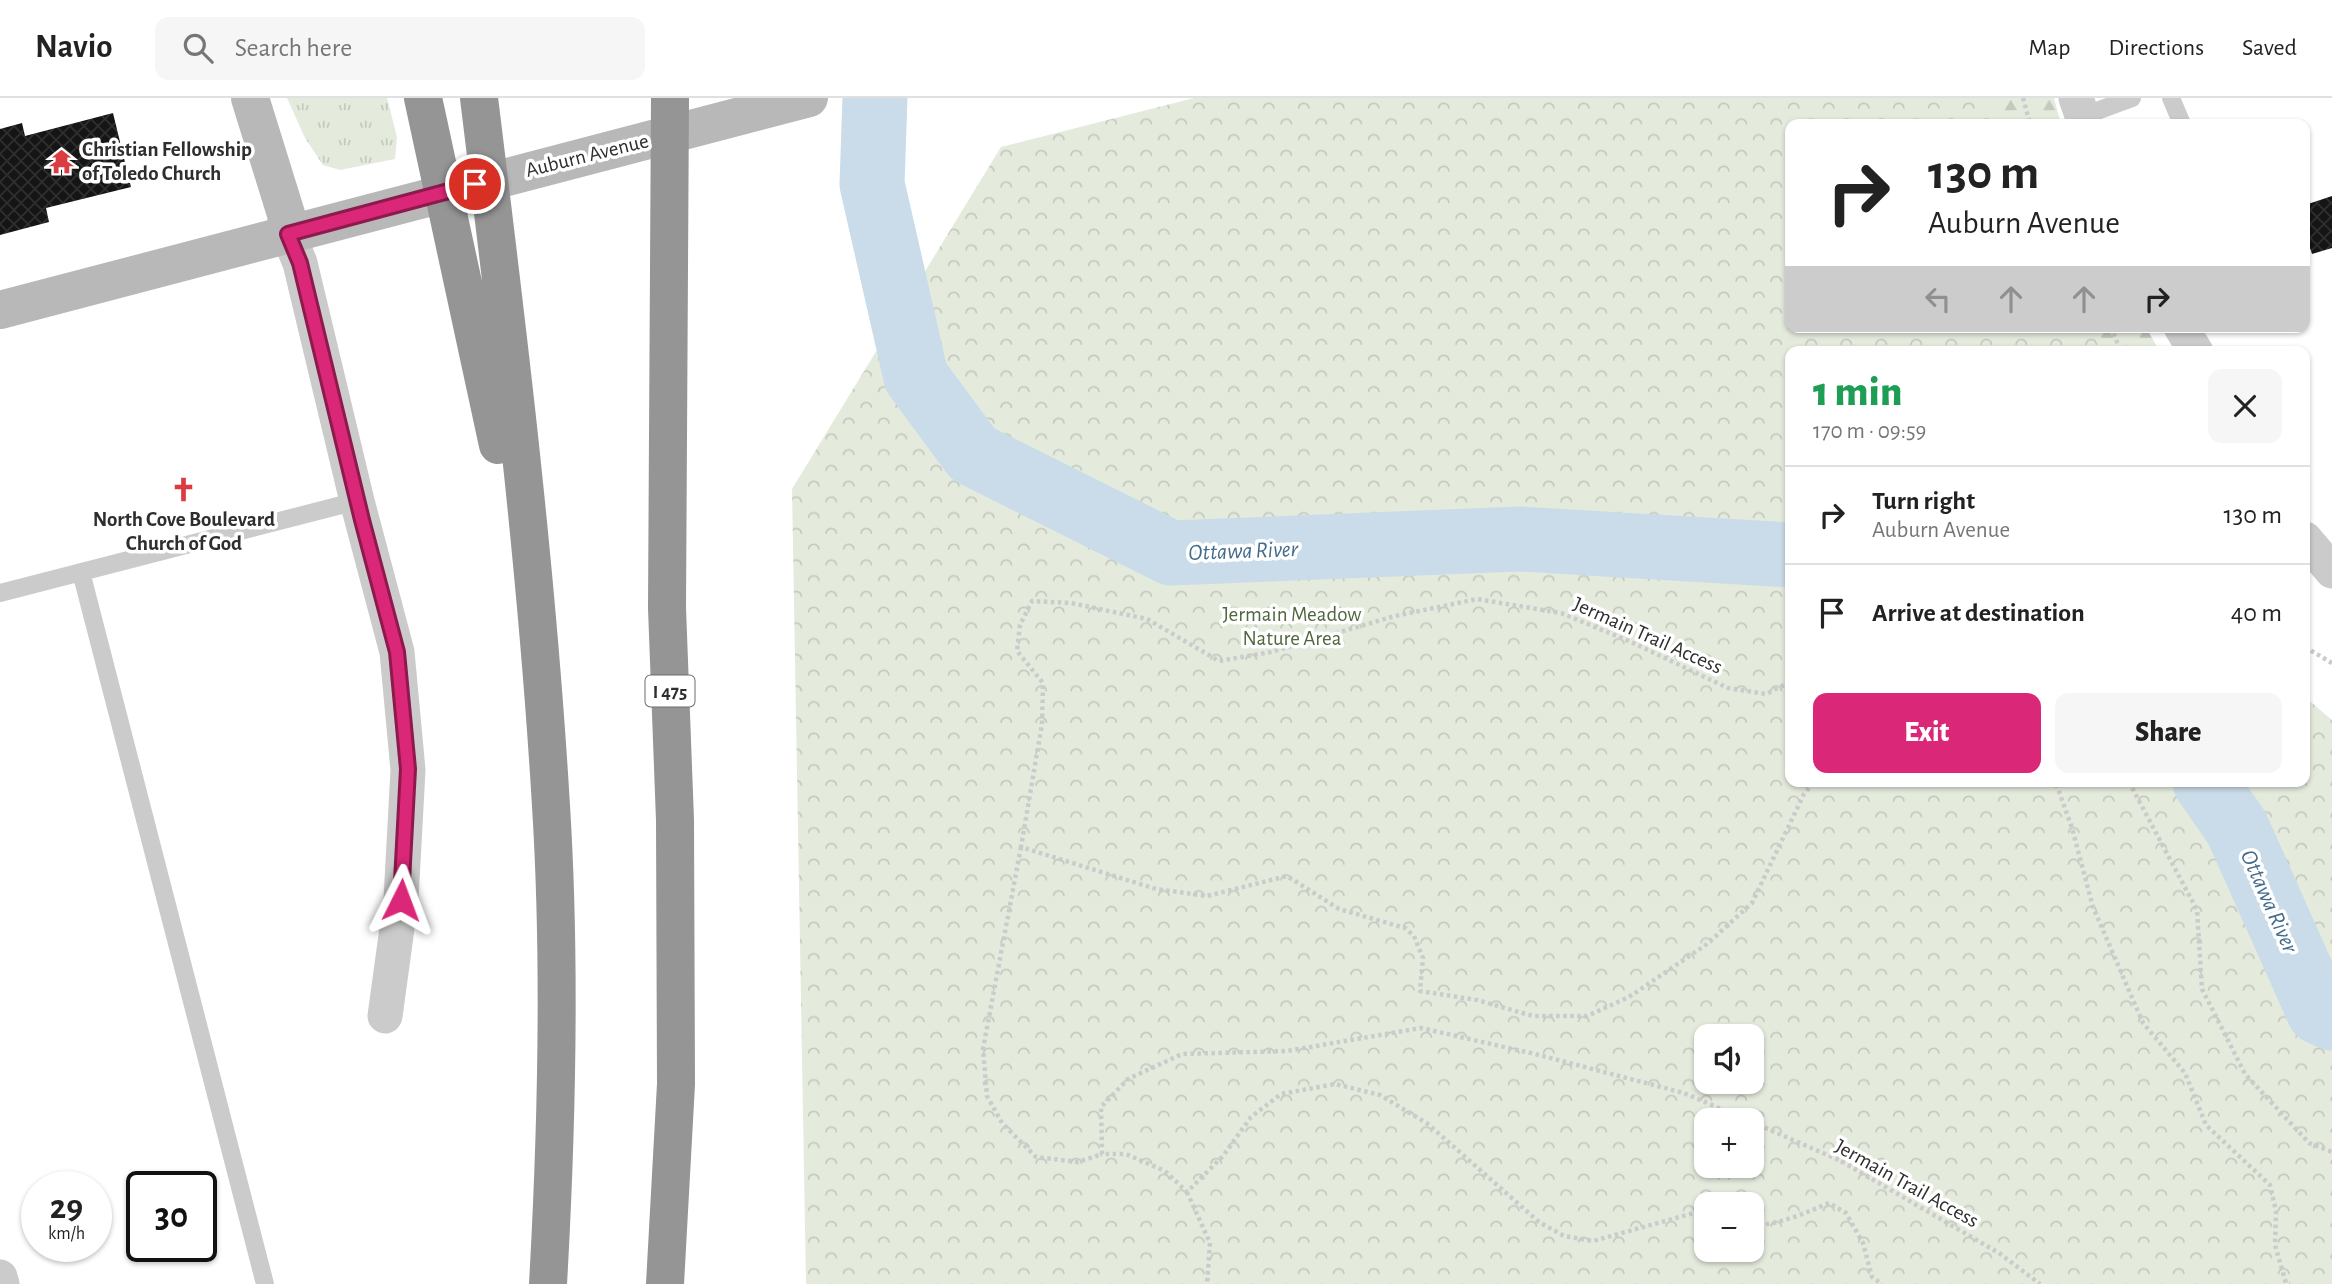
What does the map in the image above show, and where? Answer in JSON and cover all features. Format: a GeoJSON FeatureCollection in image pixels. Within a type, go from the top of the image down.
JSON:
{"type":"FeatureCollection","features":[{"type":"Feature","properties":{"kind":"highway"},"geometry":{"type":"LineString","coordinates":[[423,98],[538,635]]}},
{"type":"Feature","properties":{"kind":"highway"},"geometry":{"type":"LineString","coordinates":[[479,98],[510,356],[552,808],[556,945],[555,1157],[548,1284]]}},
{"type":"Feature","properties":{"kind":"highway","name":"I 475"},"geometry":{"type":"LineString","coordinates":[[665,1284],[676,1084],[675,820],[667,608],[670,98]]}},
{"type":"Feature","properties":{"kind":"street"},"geometry":{"type":"LineString","coordinates":[[250,98],[286,214],[288,234],[300,263],[357,501],[397,652],[408,769],[401,900],[385,1016]]}},
{"type":"Feature","properties":{"kind":"street","name":"Auburn Avenue"},"geometry":{"type":"LineString","coordinates":[[0,310],[808,98]]}},
{"type":"Feature","properties":{"kind":"street"},"geometry":{"type":"LineString","coordinates":[[2310,528],[2332,530]]}},
{"type":"Feature","properties":{"kind":"street"},"geometry":{"type":"LineString","coordinates":[[2310,545],[2332,571]]}},
{"type":"Feature","properties":{"kind":"street"},"geometry":{"type":"LineString","coordinates":[[0,1277],[2,1284]]}},
{"type":"Feature","properties":{"kind":"lane"},"geometry":{"type":"LineString","coordinates":[[2081,113],[2132,98]]}},
{"type":"Feature","properties":{"kind":"lane"},"geometry":{"type":"LineString","coordinates":[[2171,98],[2180,119]]}},
{"type":"Feature","properties":{"kind":"lane"},"geometry":{"type":"LineString","coordinates":[[0,593],[357,501]]}},
{"type":"Feature","properties":{"kind":"lane"},"geometry":{"type":"LineString","coordinates":[[81,572],[265,1284]]}},
{"type":"Feature","properties":{"kind":"path"},"geometry":{"type":"LineString","coordinates":[[2023,98],[2029,119]]}},
{"type":"Feature","properties":{"kind":"path","name":"Jermain Trail Access"},"geometry":{"type":"LineString","coordinates":[[1021,847],[1042,724],[1043,683],[1017,651],[1020,625],[1032,601],[1071,603],[1147,620],[1219,661],[1271,652],[1395,616],[1477,599],[1561,613],[1629,641],[1728,688],[1766,694],[1785,684]]}},
{"type":"Feature","properties":{"kind":"path"},"geometry":{"type":"LineString","coordinates":[[2310,650],[2332,663]]}},
{"type":"Feature","properties":{"kind":"path"},"geometry":{"type":"LineString","coordinates":[[1207,1284],[1210,1243],[1187,1192],[1165,1171],[1126,1153],[1102,1154],[1078,1162],[1036,1157],[1002,1123],[987,1096],[983,1049],[1021,847],[1156,889],[1207,896],[1287,876],[1339,909],[1405,928],[1414,936],[1423,958],[1420,991],[1477,1000],[1533,1016],[1587,1016],[1629,997],[1696,951],[1752,903],[1810,787]]}},
{"type":"Feature","properties":{"kind":"path"},"geometry":{"type":"LineString","coordinates":[[2057,787],[2072,828],[2093,907],[2143,1023],[2185,1073],[2206,1125],[2270,1185],[2277,1212],[2275,1245],[2286,1283],[2290,1284]]}},
{"type":"Feature","properties":{"kind":"path"},"geometry":{"type":"LineString","coordinates":[[2132,787],[2197,911],[2202,989],[2245,1074],[2309,1143],[2332,1153]]}},
{"type":"Feature","properties":{"kind":"path"},"geometry":{"type":"LineString","coordinates":[[1102,1154],[1101,1107],[1128,1079],[1182,1054],[1287,1051],[1421,1028],[1535,1054],[1684,1093],[1719,1108]]}},
{"type":"Feature","properties":{"kind":"path"},"geometry":{"type":"LineString","coordinates":[[1187,1192],[1223,1156],[1251,1117],[1281,1094],[1335,1084],[1380,1095],[1428,1124],[1539,1222],[1564,1236],[1593,1241],[1694,1213]]}},
{"type":"Feature","properties":{"kind":"path","name":"Jermain Trail Access"},"geometry":{"type":"LineString","coordinates":[[1764,1127],[1841,1161],[1999,1253],[2040,1284]]}},
{"type":"Feature","properties":{"kind":"path"},"geometry":{"type":"LineString","coordinates":[[1764,1225],[1829,1203],[1846,1213],[1863,1243],[1872,1277],[1881,1284]]}},
{"type":"Feature","properties":{"kind":"green space"},"geometry":{"type":"Polygon","coordinates":[[[287,98],[387,98],[397,137],[395,159],[340,170],[323,165],[305,138],[287,98]]]}},
{"type":"Feature","properties":{"kind":"green space","name":"Jermain Meadow Nature Area"},"geometry":{"type":"Polygon","coordinates":[[[1194,98],[1984,98],[1994,119],[1785,119],[1785,333],[2094,333],[2099,346],[1785,346],[1785,787],[2310,787],[2310,701],[2332,720],[2332,1284],[806,1284],[792,489],[1001,147],[1194,98]]]}},
{"type":"Feature","properties":{"kind":"green space"},"geometry":{"type":"Polygon","coordinates":[[[1863,98],[2054,98],[2060,119],[1878,119],[1863,98]]]}},
{"type":"Feature","properties":{"kind":"green space"},"geometry":{"type":"Polygon","coordinates":[[[1927,333],[2149,333],[2157,346],[1927,346],[1927,333]]]}},
{"type":"Feature","properties":{"kind":"building","name":"Christian Fellowship of Toledo Church"},"geometry":{"type":"Polygon","coordinates":[[[113,113],[131,187],[46,208],[49,222],[0,235],[0,129],[22,123],[25,136],[113,113]]]}},
{"type":"Feature","properties":{"kind":"building"},"geometry":{"type":"Polygon","coordinates":[[[2332,196],[2332,248],[2312,254],[2310,248],[2310,203],[2332,196]]]}},
{"type":"Feature","properties":{"kind":"waterway","name":"Ottawa River"},"geometry":{"type":"LineString","coordinates":[[875,98],[872,184],[916,377],[973,454],[1171,553],[1519,539],[1785,555]]}},
{"type":"Feature","properties":{"kind":"waterway","name":"Ottawa River"},"geometry":{"type":"LineString","coordinates":[[2208,787],[2237,828],[2319,1012],[2332,1018]]}},
{"type":"Feature","properties":{"kind":"place","name":"Christian Fellowship of Toledo Church"},"geometry":{"type":"Point","coordinates":[62,161]}},
{"type":"Feature","properties":{"kind":"place","name":"North Cove Boulevard Church of God"},"geometry":{"type":"Point","coordinates":[184,490]}},
{"type":"Feature","properties":{"kind":"route"},"geometry":{"type":"LineString","coordinates":[[401,900],[408,769],[397,652],[300,263],[288,234],[475,184]]}}]}
